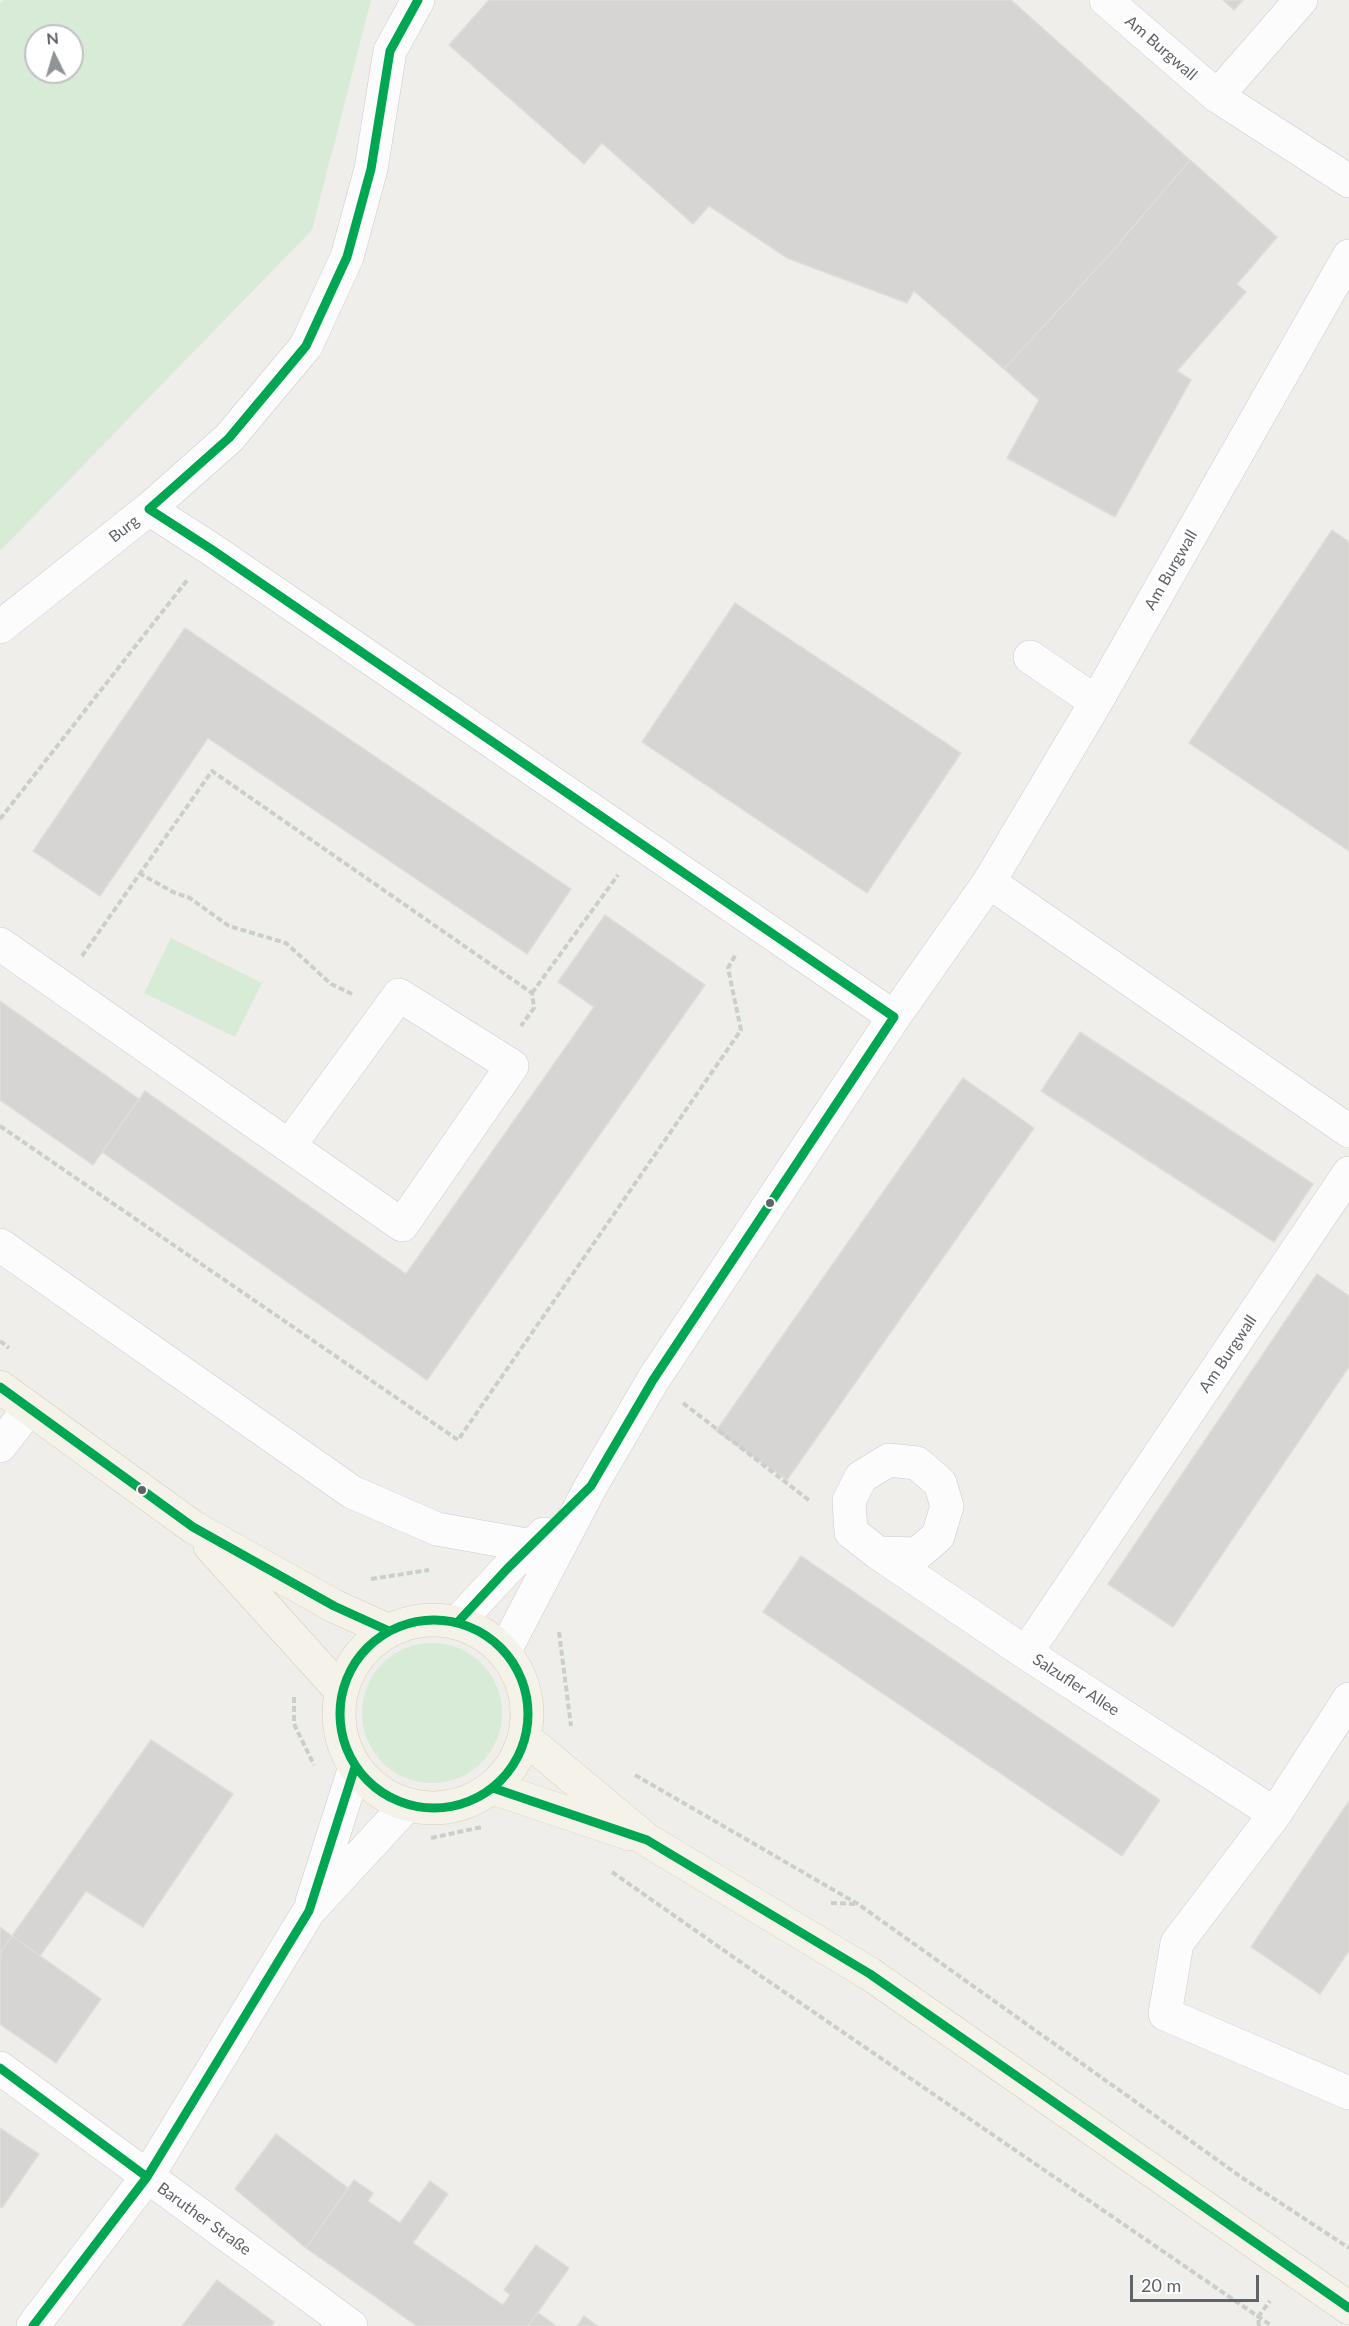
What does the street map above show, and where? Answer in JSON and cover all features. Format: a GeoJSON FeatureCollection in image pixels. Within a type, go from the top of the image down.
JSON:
{"type":"FeatureCollection","features":[{"type":"Feature","properties":{"kind":"main road"},"geometry":{"type":"LineString","coordinates":[[0,1387],[193,1527],[334,1606],[389,1631]]}},
{"type":"Feature","properties":{"kind":"main road"},"geometry":{"type":"LineString","coordinates":[[193,1527],[342,1692]]}},
{"type":"Feature","properties":{"kind":"main road"},"geometry":{"type":"LineString","coordinates":[[434,1620],[458,1623],[483,1634],[504,1652],[521,1678],[528,1708],[525,1738],[513,1766],[493,1788],[466,1802],[437,1808],[407,1805],[387,1796],[369,1783],[355,1767],[344,1743],[339,1718],[342,1692],[352,1668],[368,1647],[389,1631],[411,1623],[434,1620]]}},
{"type":"Feature","properties":{"kind":"main road"},"geometry":{"type":"LineString","coordinates":[[525,1738],[647,1840],[870,1974],[1349,2308]]}},
{"type":"Feature","properties":{"kind":"main road"},"geometry":{"type":"LineString","coordinates":[[493,1788],[647,1840]]}},
{"type":"Feature","properties":{"kind":"street","name":"Burg"},"geometry":{"type":"LineString","coordinates":[[0,627],[149,509],[230,438],[306,346],[347,257],[371,169],[390,51],[418,0]]}},
{"type":"Feature","properties":{"kind":"street","name":"Am Burgwall"},"geometry":{"type":"LineString","coordinates":[[1106,0],[1217,96],[1349,181]]}},
{"type":"Feature","properties":{"kind":"street"},"geometry":{"type":"LineString","coordinates":[[1217,96],[1301,0]]}},
{"type":"Feature","properties":{"kind":"street","name":"Am Burgwall"},"geometry":{"type":"LineString","coordinates":[[504,1652],[591,1486],[653,1380],[894,1017],[989,882],[1096,702],[1349,256]]}},
{"type":"Feature","properties":{"kind":"street"},"geometry":{"type":"LineString","coordinates":[[149,509],[211,549],[894,1017]]}},
{"type":"Feature","properties":{"kind":"street"},"geometry":{"type":"LineString","coordinates":[[1030,657],[1096,702]]}},
{"type":"Feature","properties":{"kind":"street"},"geometry":{"type":"LineString","coordinates":[[989,882],[1349,1131]]}},
{"type":"Feature","properties":{"kind":"street"},"geometry":{"type":"LineString","coordinates":[[0,944],[402,1225],[512,1066],[399,995],[289,1146]]}},
{"type":"Feature","properties":{"kind":"street","name":"Am Burgwall"},"geometry":{"type":"LineString","coordinates":[[1026,1653],[1349,1173]]}},
{"type":"Feature","properties":{"kind":"street"},"geometry":{"type":"LineString","coordinates":[[0,1245],[352,1492],[437,1529],[532,1546]]}},
{"type":"Feature","properties":{"kind":"street"},"geometry":{"type":"LineString","coordinates":[[0,1446],[29,1409]]}},
{"type":"Feature","properties":{"kind":"street"},"geometry":{"type":"LineString","coordinates":[[851,1532],[849,1501],[861,1477],[889,1460],[917,1463],[940,1483],[947,1506],[938,1536],[917,1554],[878,1553]]}},
{"type":"Feature","properties":{"kind":"street","name":"Am Burgwall"},"geometry":{"type":"LineString","coordinates":[[458,1623],[507,1569],[591,1486]]}},
{"type":"Feature","properties":{"kind":"street","name":"Salzufler Allee"},"geometry":{"type":"LineString","coordinates":[[851,1532],[878,1553],[1026,1653],[1275,1814]]}},
{"type":"Feature","properties":{"kind":"street"},"geometry":{"type":"LineString","coordinates":[[1349,1699],[1275,1814],[1177,1943],[1165,2014],[1349,2093]]}},
{"type":"Feature","properties":{"kind":"street"},"geometry":{"type":"LineString","coordinates":[[309,1911],[355,1767]]}},
{"type":"Feature","properties":{"kind":"street"},"geometry":{"type":"LineString","coordinates":[[33,2326],[147,2177],[309,1911],[407,1805]]}},
{"type":"Feature","properties":{"kind":"street","name":"Baruther Straße"},"geometry":{"type":"LineString","coordinates":[[0,2068],[351,2326]]}},
{"type":"Feature","properties":{"kind":"path"},"geometry":{"type":"LineString","coordinates":[[0,819],[211,549]]}},
{"type":"Feature","properties":{"kind":"path"},"geometry":{"type":"LineString","coordinates":[[62,986],[212,771],[532,993]]}},
{"type":"Feature","properties":{"kind":"path"},"geometry":{"type":"LineString","coordinates":[[500,1058],[534,1008],[532,993],[641,844]]}},
{"type":"Feature","properties":{"kind":"path"},"geometry":{"type":"LineString","coordinates":[[139,873],[173,892],[190,898],[229,926],[286,943],[331,984],[374,1004],[383,1016]]}},
{"type":"Feature","properties":{"kind":"path"},"geometry":{"type":"LineString","coordinates":[[653,1380],[851,1532]]}},
{"type":"Feature","properties":{"kind":"path"},"geometry":{"type":"LineString","coordinates":[[361,1581],[438,1568]]}},
{"type":"Feature","properties":{"kind":"path"},"geometry":{"type":"LineString","coordinates":[[536,1593],[556,1608],[572,1731]]}},
{"type":"Feature","properties":{"kind":"path"},"geometry":{"type":"LineString","coordinates":[[629,1771],[858,1904],[1234,2172],[1349,2248]]}},
{"type":"Feature","properties":{"kind":"path"},"geometry":{"type":"LineString","coordinates":[[422,1840],[489,1826]]}},
{"type":"Feature","properties":{"kind":"path"},"geometry":{"type":"LineString","coordinates":[[602,1865],[1272,2326]]}},
{"type":"Feature","properties":{"kind":"green space"},"geometry":{"type":"Polygon","coordinates":[[[3,0],[371,0],[312,230],[0,551],[0,4],[3,0]]]}},
{"type":"Feature","properties":{"kind":"green space"},"geometry":{"type":"Polygon","coordinates":[[[171,938],[262,983],[235,1037],[144,993],[171,938]]]}},
{"type":"Feature","properties":{"kind":"green space"},"geometry":{"type":"Polygon","coordinates":[[[432,1643],[459,1648],[481,1664],[497,1686],[502,1713],[497,1740],[481,1762],[459,1778],[432,1783],[405,1778],[383,1762],[367,1740],[362,1713],[367,1686],[383,1664],[405,1648],[432,1643]]]}},
{"type":"Feature","properties":{"kind":"building"},"geometry":{"type":"Polygon","coordinates":[[[489,0],[1011,0],[1190,160],[1110,254],[1004,369],[914,291],[907,303],[787,258],[709,206],[693,224],[602,143],[584,164],[449,45],[489,0]]]}},
{"type":"Feature","properties":{"kind":"building"},"geometry":{"type":"Polygon","coordinates":[[[1223,0],[1243,0],[1234,10],[1223,0]]]}},
{"type":"Feature","properties":{"kind":"building"},"geometry":{"type":"Polygon","coordinates":[[[1190,160],[1277,237],[1237,284],[1246,292],[1177,371],[1191,380],[1115,517],[1007,458],[1039,400],[1004,369],[1110,254],[1190,160]]]}},
{"type":"Feature","properties":{"kind":"building"},"geometry":{"type":"Polygon","coordinates":[[[1332,530],[1349,542],[1349,851],[1189,743],[1332,530]]]}},
{"type":"Feature","properties":{"kind":"building"},"geometry":{"type":"Polygon","coordinates":[[[735,603],[961,753],[867,893],[642,742],[735,603]]]}},
{"type":"Feature","properties":{"kind":"building"},"geometry":{"type":"Polygon","coordinates":[[[185,628],[571,889],[527,954],[208,738],[100,896],[33,851],[185,628]]]}},
{"type":"Feature","properties":{"kind":"building"},"geometry":{"type":"Polygon","coordinates":[[[605,915],[705,985],[427,1380],[102,1152],[145,1091],[406,1274],[594,1007],[558,982],[605,915]]]}},
{"type":"Feature","properties":{"kind":"building"},"geometry":{"type":"Polygon","coordinates":[[[0,1001],[139,1099],[93,1165],[0,1100],[0,1001]]]}},
{"type":"Feature","properties":{"kind":"building"},"geometry":{"type":"Polygon","coordinates":[[[1080,1032],[1313,1184],[1274,1242],[1041,1091],[1080,1032]]]}},
{"type":"Feature","properties":{"kind":"building"},"geometry":{"type":"Polygon","coordinates":[[[963,1078],[1034,1128],[787,1480],[716,1431],[963,1078]]]}},
{"type":"Feature","properties":{"kind":"building"},"geometry":{"type":"Polygon","coordinates":[[[1317,1274],[1349,1296],[1349,1367],[1173,1627],[1108,1584],[1317,1274]]]}},
{"type":"Feature","properties":{"kind":"building"},"geometry":{"type":"Polygon","coordinates":[[[801,1556],[1160,1800],[1122,1856],[763,1612],[801,1556]]]}},
{"type":"Feature","properties":{"kind":"building"},"geometry":{"type":"Polygon","coordinates":[[[151,1740],[233,1794],[143,1927],[86,1891],[40,1956],[12,1936],[151,1740]]]}},
{"type":"Feature","properties":{"kind":"building"},"geometry":{"type":"Polygon","coordinates":[[[1349,1801],[1349,1951],[1320,1994],[1251,1947],[1349,1801]]]}},
{"type":"Feature","properties":{"kind":"building"},"geometry":{"type":"Polygon","coordinates":[[[0,1927],[12,1936],[0,1953],[0,1927]]]}},
{"type":"Feature","properties":{"kind":"building"},"geometry":{"type":"Polygon","coordinates":[[[12,1936],[101,1999],[56,2063],[0,2024],[0,1953],[12,1936]]]}},
{"type":"Feature","properties":{"kind":"building"},"geometry":{"type":"Polygon","coordinates":[[[0,2128],[39,2154],[2,2208],[0,2206],[0,2128]]]}},
{"type":"Feature","properties":{"kind":"building"},"geometry":{"type":"Polygon","coordinates":[[[276,2134],[348,2188],[306,2248],[235,2189],[276,2134]]]}},
{"type":"Feature","properties":{"kind":"building"},"geometry":{"type":"Polygon","coordinates":[[[354,2180],[373,2193],[368,2201],[400,2223],[430,2181],[448,2194],[413,2243],[503,2305],[510,2295],[504,2290],[536,2245],[569,2268],[528,2326],[417,2326],[306,2248],[354,2180]]]}},
{"type":"Feature","properties":{"kind":"building"},"geometry":{"type":"Polygon","coordinates":[[[217,2280],[274,2322],[271,2326],[182,2326],[217,2280]]]}},
{"type":"Feature","properties":{"kind":"building"},"geometry":{"type":"Polygon","coordinates":[[[537,2312],[555,2325],[555,2326],[528,2326],[537,2312]]]}},
{"type":"Feature","properties":{"kind":"building"},"geometry":{"type":"Polygon","coordinates":[[[584,2316],[598,2326],[577,2326],[584,2316]]]}},
{"type":"Feature","properties":{"kind":"transit line"},"geometry":{"type":"LineString","coordinates":[[149,509],[229,438],[306,346],[347,257],[371,169],[390,51],[418,0]]}},
{"type":"Feature","properties":{"kind":"transit line"},"geometry":{"type":"LineString","coordinates":[[149,509],[211,549],[894,1017]]}},
{"type":"Feature","properties":{"kind":"transit line"},"geometry":{"type":"LineString","coordinates":[[457,1623],[507,1569],[591,1486],[653,1380],[894,1017]]}},
{"type":"Feature","properties":{"kind":"transit line"},"geometry":{"type":"LineString","coordinates":[[0,1387],[193,1527],[334,1606],[389,1631]]}},
{"type":"Feature","properties":{"kind":"transit line"},"geometry":{"type":"LineString","coordinates":[[434,1620],[461,1624],[478,1631],[500,1648],[517,1670],[524,1687],[528,1714],[524,1741],[517,1758],[500,1780],[478,1797],[461,1804],[434,1808],[407,1804],[390,1797],[368,1780],[351,1758],[344,1741],[340,1714],[344,1687],[351,1670],[368,1648],[390,1631],[407,1624],[434,1620]]}},
{"type":"Feature","properties":{"kind":"transit line"},"geometry":{"type":"LineString","coordinates":[[33,2326],[147,2177],[309,1911],[355,1767]]}},
{"type":"Feature","properties":{"kind":"transit line"},"geometry":{"type":"LineString","coordinates":[[493,1788],[647,1840],[870,1974],[1349,2308]]}},
{"type":"Feature","properties":{"kind":"transit line"},"geometry":{"type":"LineString","coordinates":[[0,2068],[147,2177]]}}]}
